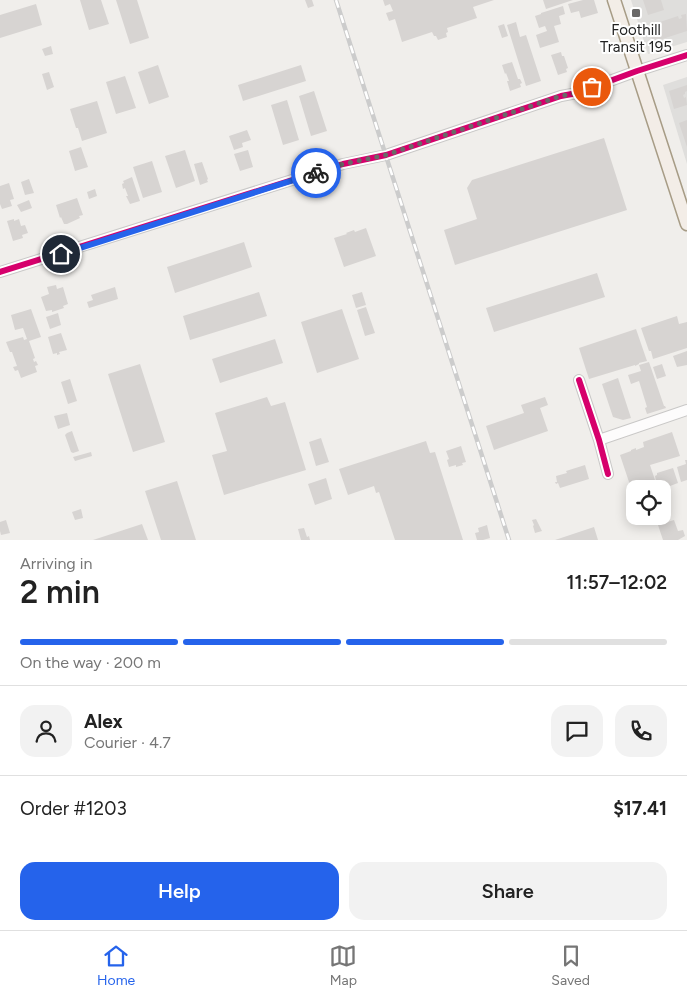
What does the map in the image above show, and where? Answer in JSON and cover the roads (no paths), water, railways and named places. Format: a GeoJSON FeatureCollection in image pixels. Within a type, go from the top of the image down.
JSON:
{"type":"FeatureCollection","features":[{"type":"Feature","properties":{"kind":"main road"},"geometry":{"type":"LineString","coordinates":[[614,0],[687,224]]}},
{"type":"Feature","properties":{"kind":"street"},"geometry":{"type":"LineString","coordinates":[[0,272],[343,164],[386,155],[687,55]]}},
{"type":"Feature","properties":{"kind":"street"},"geometry":{"type":"LineString","coordinates":[[579,380],[608,474]]}},
{"type":"Feature","properties":{"kind":"street"},"geometry":{"type":"LineString","coordinates":[[599,440],[687,410]]}},
{"type":"Feature","properties":{"kind":"railway"},"geometry":{"type":"LineString","coordinates":[[336,0],[509,540]]}},
{"type":"Feature","properties":{"kind":"place","name":"Foothill Transit 195"},"geometry":{"type":"Point","coordinates":[636,13]}}]}
